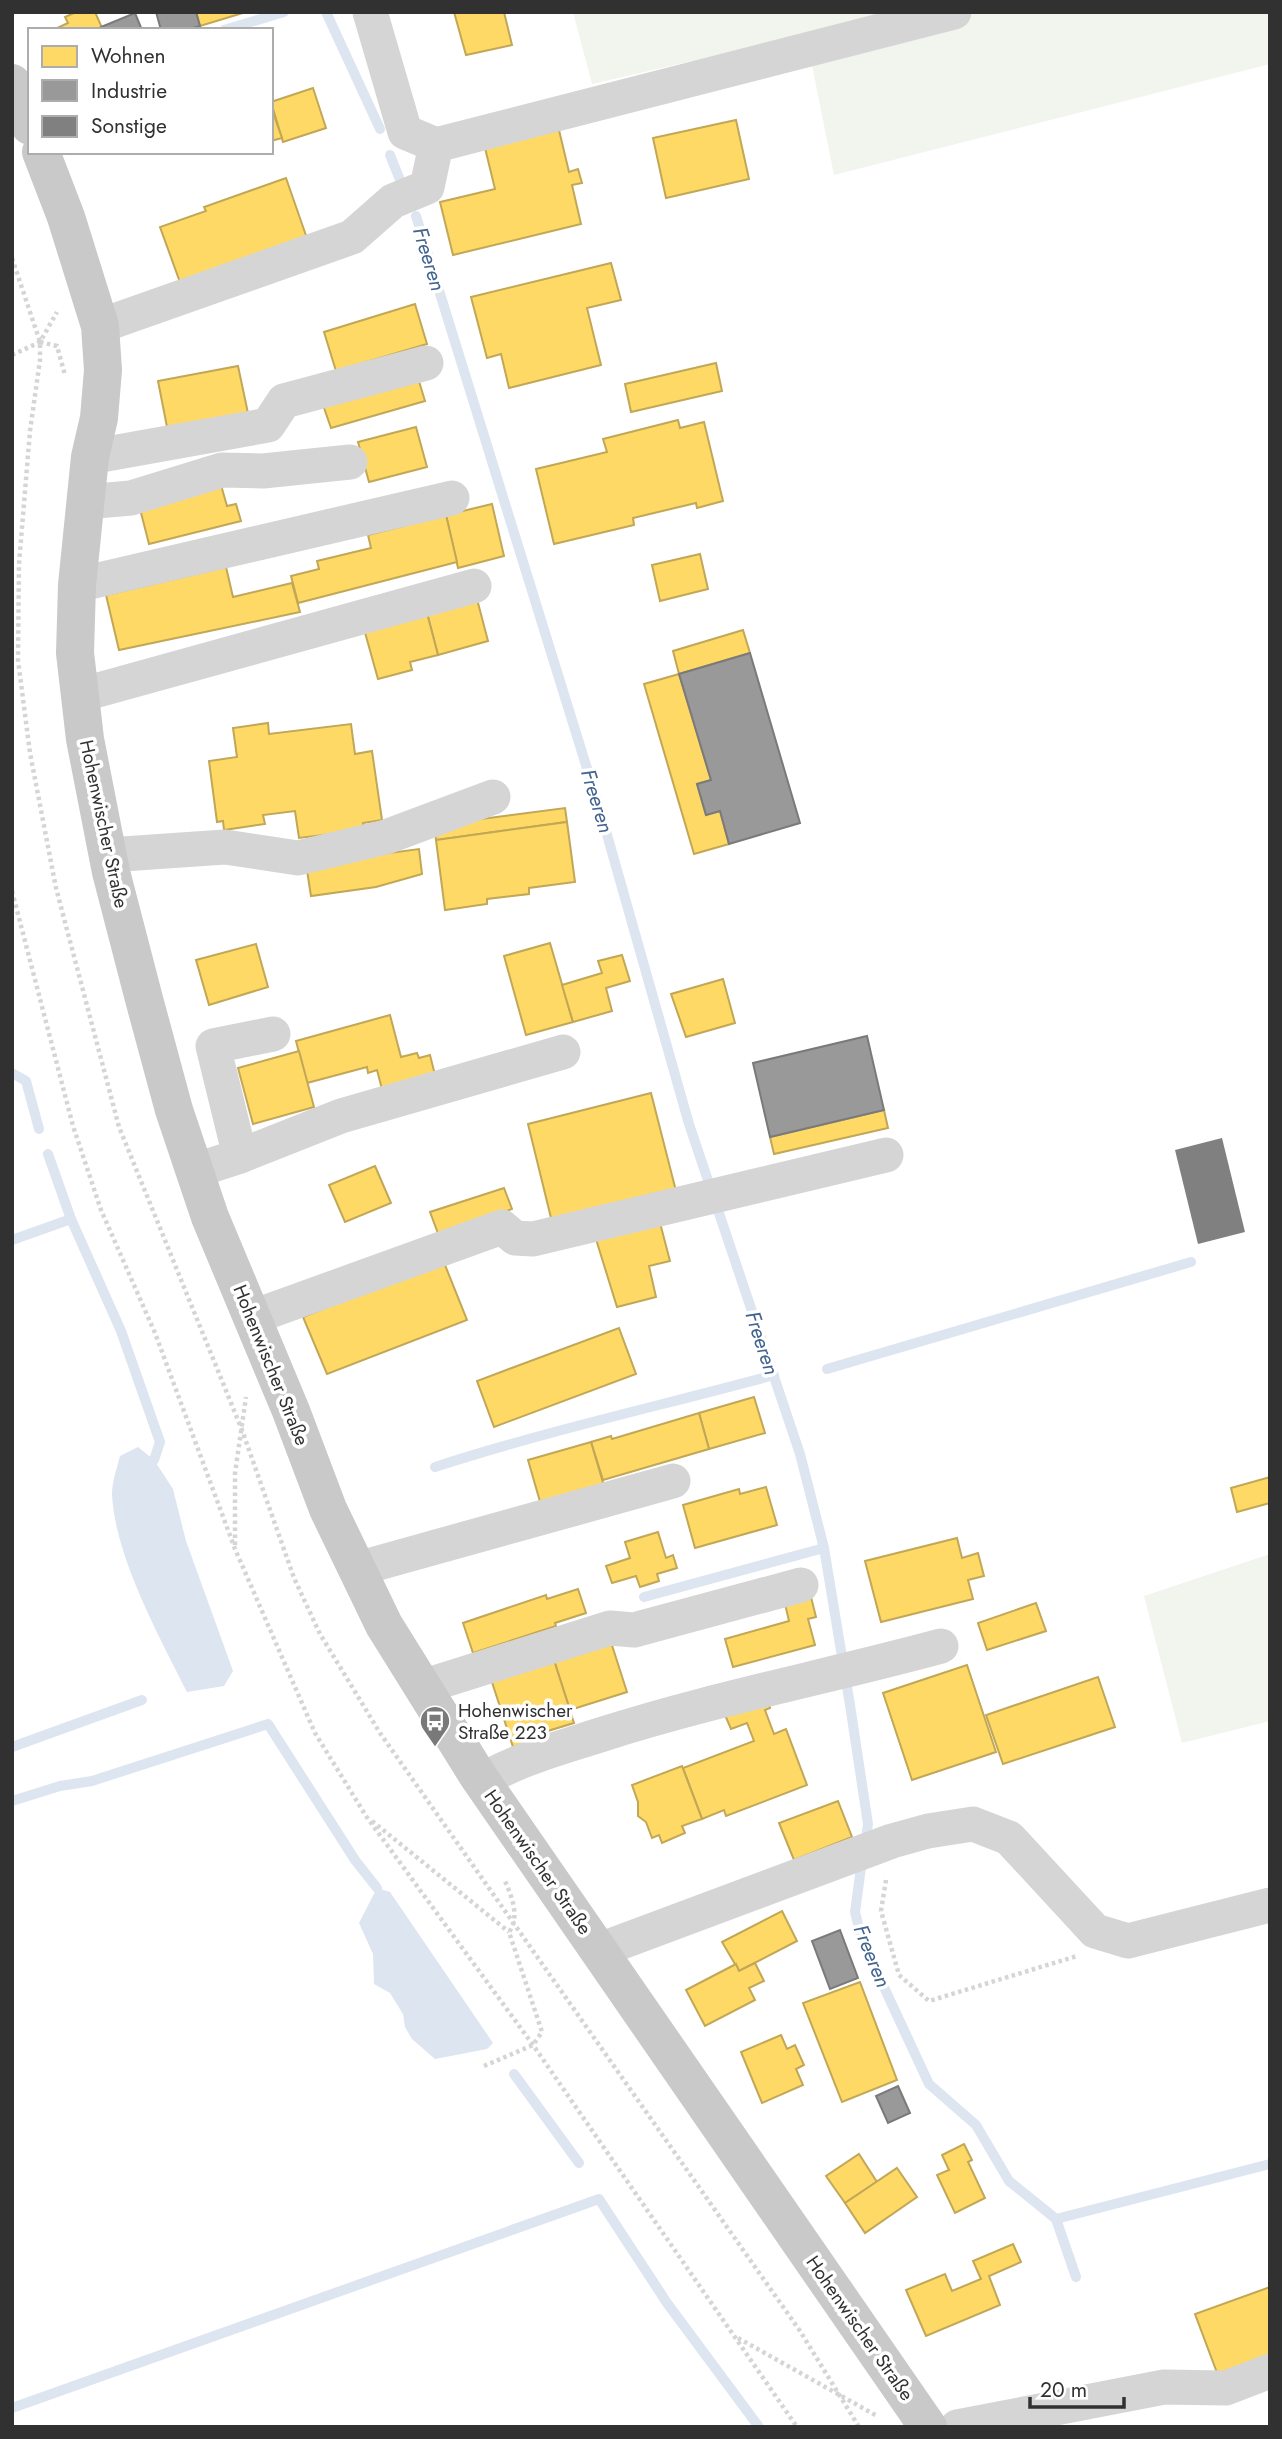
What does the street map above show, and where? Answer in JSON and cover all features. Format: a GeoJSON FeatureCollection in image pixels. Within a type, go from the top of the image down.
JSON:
{"type":"FeatureCollection","features":[{"type":"Feature","properties":{"kind":"main road"},"geometry":{"type":"LineString","coordinates":[[12,83],[28,120]]}},
{"type":"Feature","properties":{"kind":"main road","name":"Hohenwischer Straße"},"geometry":{"type":"LineString","coordinates":[[42,154],[66,217],[100,326],[103,370],[99,418],[90,457],[77,585],[75,653],[85,739],[108,855],[173,1110],[194,1171],[328,1509],[384,1625],[481,1781],[928,2427]]}},
{"type":"Feature","properties":{"kind":"lane"},"geometry":{"type":"LineString","coordinates":[[370,12],[405,132],[436,145],[954,12]]}},
{"type":"Feature","properties":{"kind":"lane"},"geometry":{"type":"LineString","coordinates":[[100,326],[352,237],[393,201],[427,187],[436,145]]}},
{"type":"Feature","properties":{"kind":"lane"},"geometry":{"type":"LineString","coordinates":[[90,457],[268,425],[284,401],[426,363]]}},
{"type":"Feature","properties":{"kind":"lane"},"geometry":{"type":"LineString","coordinates":[[85,502],[131,498],[222,470],[263,471],[350,462]]}},
{"type":"Feature","properties":{"kind":"lane"},"geometry":{"type":"LineString","coordinates":[[77,585],[452,498]]}},
{"type":"Feature","properties":{"kind":"lane"},"geometry":{"type":"LineString","coordinates":[[80,695],[474,586]]}},
{"type":"Feature","properties":{"kind":"lane"},"geometry":{"type":"LineString","coordinates":[[108,855],[225,847],[298,858],[386,837],[493,797]]}},
{"type":"Feature","properties":{"kind":"lane"},"geometry":{"type":"LineString","coordinates":[[240,1156],[213,1046],[274,1034]]}},
{"type":"Feature","properties":{"kind":"lane"},"geometry":{"type":"LineString","coordinates":[[194,1171],[341,1116],[563,1052]]}},
{"type":"Feature","properties":{"kind":"lane"},"geometry":{"type":"LineString","coordinates":[[253,1317],[502,1227],[515,1238],[533,1239],[886,1154]]}},
{"type":"Feature","properties":{"kind":"lane"},"geometry":{"type":"LineString","coordinates":[[357,1569],[673,1481]]}},
{"type":"Feature","properties":{"kind":"lane"},"geometry":{"type":"LineString","coordinates":[[422,1687],[610,1628],[634,1629],[802,1585]]}},
{"type":"Feature","properties":{"kind":"lane"},"geometry":{"type":"LineString","coordinates":[[481,1781],[522,1760],[684,1708],[844,1672],[941,1646]]}},
{"type":"Feature","properties":{"kind":"lane"},"geometry":{"type":"LineString","coordinates":[[600,1950],[873,1849],[928,1831],[972,1824],[1009,1838],[1096,1931],[1128,1941],[1270,1905]]}},
{"type":"Feature","properties":{"kind":"lane"},"geometry":{"type":"LineString","coordinates":[[957,2427],[1164,2387],[1226,2388],[1270,2371]]}},
{"type":"Feature","properties":{"kind":"path"},"geometry":{"type":"LineString","coordinates":[[12,355],[40,342]]}},
{"type":"Feature","properties":{"kind":"path"},"geometry":{"type":"LineString","coordinates":[[12,891],[73,1126],[101,1210],[155,1333],[235,1549],[315,1733],[366,1816],[533,2045],[797,2427]]}},
{"type":"Feature","properties":{"kind":"path"},"geometry":{"type":"LineString","coordinates":[[235,1549],[235,1473],[242,1430]]}},
{"type":"Feature","properties":{"kind":"path"},"geometry":{"type":"LineString","coordinates":[[366,1816],[509,1932],[542,2032],[533,2045],[484,2066]]}},
{"type":"Feature","properties":{"kind":"path"},"geometry":{"type":"LineString","coordinates":[[873,1849],[881,1911],[899,1975],[929,2001],[1128,1941]]}},
{"type":"Feature","properties":{"kind":"path"},"geometry":{"type":"LineString","coordinates":[[504,1878],[514,1902],[513,1927],[509,1932]]}},
{"type":"Feature","properties":{"kind":"path"},"geometry":{"type":"LineString","coordinates":[[737,2338],[887,2421]]}},
{"type":"Feature","properties":{"kind":"shaded area"},"geometry":{"type":"Polygon","coordinates":[[[573,12],[1270,12],[1270,64],[834,175],[806,35],[592,84],[573,12]]]}},
{"type":"Feature","properties":{"kind":"shaded area"},"geometry":{"type":"Polygon","coordinates":[[[138,1447],[154,1460],[173,1489],[186,1541],[233,1671],[224,1686],[187,1692],[130,1570],[115,1518],[112,1489],[120,1456],[138,1447]]]}},
{"type":"Feature","properties":{"kind":"shaded area"},"geometry":{"type":"Polygon","coordinates":[[[1270,1554],[1270,1721],[1182,1743],[1144,1596],[1270,1554]]]}},
{"type":"Feature","properties":{"kind":"shaded area"},"geometry":{"type":"Polygon","coordinates":[[[377,1888],[390,1892],[493,2043],[487,2049],[435,2059],[412,2039],[405,2027],[403,2014],[390,1993],[374,1984],[373,1954],[359,1923],[377,1888]]]}},
{"type":"Feature","properties":{"kind":"building: Wohnen"},"geometry":{"type":"Polygon","coordinates":[[[76,12],[95,12],[102,28],[57,28],[68,23],[65,17],[76,12]]]}},
{"type":"Feature","properties":{"kind":"building: Wohnen"},"geometry":{"type":"Polygon","coordinates":[[[196,12],[246,12],[200,26],[196,12]]]}},
{"type":"Feature","properties":{"kind":"building: Wohnen"},"geometry":{"type":"Polygon","coordinates":[[[454,12],[504,12],[512,45],[466,55],[454,12]]]}},
{"type":"Feature","properties":{"kind":"building: Wohnen"},"geometry":{"type":"Polygon","coordinates":[[[313,88],[326,128],[283,142],[273,101],[313,88]]]}},
{"type":"Feature","properties":{"kind":"building: Wohnen"},"geometry":{"type":"Polygon","coordinates":[[[273,113],[282,138],[273,140],[273,113]]]}},
{"type":"Feature","properties":{"kind":"building: Wohnen"},"geometry":{"type":"Polygon","coordinates":[[[736,120],[749,179],[666,198],[653,138],[736,120]]]}},
{"type":"Feature","properties":{"kind":"building: Wohnen"},"geometry":{"type":"Polygon","coordinates":[[[559,130],[569,172],[578,169],[582,183],[572,185],[581,224],[453,255],[440,202],[495,189],[485,148],[559,130]]]}},
{"type":"Feature","properties":{"kind":"building: Wohnen"},"geometry":{"type":"Polygon","coordinates":[[[286,178],[309,244],[181,285],[160,227],[206,211],[204,207],[286,178]]]}},
{"type":"Feature","properties":{"kind":"building: Wohnen"},"geometry":{"type":"Polygon","coordinates":[[[611,263],[621,300],[587,308],[601,365],[509,388],[501,354],[487,358],[471,297],[611,263]]]}},
{"type":"Feature","properties":{"kind":"building: Wohnen"},"geometry":{"type":"Polygon","coordinates":[[[415,304],[427,344],[336,371],[324,332],[415,304]]]}},
{"type":"Feature","properties":{"kind":"building: Wohnen"},"geometry":{"type":"Polygon","coordinates":[[[716,363],[722,391],[631,412],[625,384],[716,363]]]}},
{"type":"Feature","properties":{"kind":"building: Wohnen"},"geometry":{"type":"Polygon","coordinates":[[[238,366],[249,418],[167,427],[158,381],[238,366]]]}},
{"type":"Feature","properties":{"kind":"building: Wohnen"},"geometry":{"type":"Polygon","coordinates":[[[418,378],[425,401],[331,428],[323,405],[418,378]]]}},
{"type":"Feature","properties":{"kind":"building: Wohnen"},"geometry":{"type":"Polygon","coordinates":[[[678,420],[680,428],[704,422],[723,501],[697,508],[696,503],[633,518],[634,525],[554,544],[536,469],[607,452],[603,439],[678,420]]]}},
{"type":"Feature","properties":{"kind":"building: Wohnen"},"geometry":{"type":"Polygon","coordinates":[[[416,427],[427,467],[369,482],[358,442],[416,427]]]}},
{"type":"Feature","properties":{"kind":"building: Wohnen"},"geometry":{"type":"Polygon","coordinates":[[[221,485],[227,506],[236,504],[241,521],[149,544],[139,505],[221,485]]]}},
{"type":"Feature","properties":{"kind":"building: Wohnen"},"geometry":{"type":"Polygon","coordinates":[[[492,504],[504,556],[458,568],[446,515],[492,504]]]}},
{"type":"Feature","properties":{"kind":"building: Wohnen"},"geometry":{"type":"Polygon","coordinates":[[[446,515],[457,562],[298,603],[291,576],[319,569],[317,561],[371,548],[368,535],[446,515]]]}},
{"type":"Feature","properties":{"kind":"building: Wohnen"},"geometry":{"type":"Polygon","coordinates":[[[700,554],[708,589],[660,601],[652,565],[700,554]]]}},
{"type":"Feature","properties":{"kind":"building: Wohnen"},"geometry":{"type":"Polygon","coordinates":[[[226,567],[233,597],[292,583],[300,612],[119,650],[106,595],[226,567]]]}},
{"type":"Feature","properties":{"kind":"building: Wohnen"},"geometry":{"type":"Polygon","coordinates":[[[477,599],[488,641],[438,655],[427,613],[477,599]]]}},
{"type":"Feature","properties":{"kind":"building: Wohnen"},"geometry":{"type":"Polygon","coordinates":[[[427,613],[438,655],[410,662],[412,670],[378,679],[364,629],[427,613]]]}},
{"type":"Feature","properties":{"kind":"building: Wohnen"},"geometry":{"type":"Polygon","coordinates":[[[743,630],[750,653],[679,674],[673,651],[743,630]]]}},
{"type":"Feature","properties":{"kind":"building: Wohnen"},"geometry":{"type":"Polygon","coordinates":[[[679,674],[711,780],[697,784],[706,815],[720,811],[729,844],[694,854],[644,684],[679,674]]]}},
{"type":"Feature","properties":{"kind":"building: Wohnen"},"geometry":{"type":"Polygon","coordinates":[[[268,723],[269,734],[351,724],[355,754],[372,751],[382,820],[363,823],[364,830],[299,838],[295,811],[263,815],[265,824],[224,830],[223,821],[217,822],[209,761],[237,757],[233,728],[268,723]]]}},
{"type":"Feature","properties":{"kind":"building: Wohnen"},"geometry":{"type":"Polygon","coordinates":[[[565,808],[567,822],[436,840],[434,825],[565,808]]]}},
{"type":"Feature","properties":{"kind":"building: Wohnen"},"geometry":{"type":"Polygon","coordinates":[[[567,822],[575,882],[529,888],[529,894],[487,899],[487,904],[445,910],[436,840],[567,822]]]}},
{"type":"Feature","properties":{"kind":"building: Wohnen"},"geometry":{"type":"Polygon","coordinates":[[[419,849],[422,874],[376,887],[311,896],[306,864],[419,849]]]}},
{"type":"Feature","properties":{"kind":"building: Wohnen"},"geometry":{"type":"Polygon","coordinates":[[[550,943],[573,1022],[526,1035],[504,956],[550,943]]]}},
{"type":"Feature","properties":{"kind":"building: Wohnen"},"geometry":{"type":"Polygon","coordinates":[[[256,944],[268,987],[209,1005],[196,960],[256,944]]]}},
{"type":"Feature","properties":{"kind":"building: Wohnen"},"geometry":{"type":"Polygon","coordinates":[[[622,955],[630,981],[606,988],[612,1011],[573,1022],[562,985],[602,973],[598,961],[622,955]]]}},
{"type":"Feature","properties":{"kind":"building: Wohnen"},"geometry":{"type":"Polygon","coordinates":[[[723,979],[735,1023],[686,1037],[671,994],[723,979]]]}},
{"type":"Feature","properties":{"kind":"building: Wohnen"},"geometry":{"type":"Polygon","coordinates":[[[390,1015],[401,1057],[417,1053],[419,1058],[430,1055],[435,1075],[382,1089],[377,1070],[368,1073],[367,1067],[307,1083],[296,1041],[390,1015]]]}},
{"type":"Feature","properties":{"kind":"building: Wohnen"},"geometry":{"type":"Polygon","coordinates":[[[299,1051],[314,1107],[253,1124],[238,1068],[299,1051]]]}},
{"type":"Feature","properties":{"kind":"building: Wohnen"},"geometry":{"type":"Polygon","coordinates":[[[651,1093],[676,1191],[552,1222],[528,1124],[651,1093]]]}},
{"type":"Feature","properties":{"kind":"building: Wohnen"},"geometry":{"type":"Polygon","coordinates":[[[884,1110],[888,1128],[774,1154],[770,1137],[884,1110]]]}},
{"type":"Feature","properties":{"kind":"building: Wohnen"},"geometry":{"type":"Polygon","coordinates":[[[375,1166],[391,1203],[345,1222],[329,1185],[375,1166]]]}},
{"type":"Feature","properties":{"kind":"building: Wohnen"},"geometry":{"type":"Polygon","coordinates":[[[504,1188],[512,1209],[439,1236],[430,1212],[504,1188]]]}},
{"type":"Feature","properties":{"kind":"building: Wohnen"},"geometry":{"type":"Polygon","coordinates":[[[659,1219],[670,1261],[649,1266],[656,1297],[617,1307],[595,1236],[659,1219]]]}},
{"type":"Feature","properties":{"kind":"building: Wohnen"},"geometry":{"type":"Polygon","coordinates":[[[443,1260],[467,1320],[327,1374],[303,1317],[443,1260]]]}},
{"type":"Feature","properties":{"kind":"building: Wohnen"},"geometry":{"type":"Polygon","coordinates":[[[619,1328],[636,1374],[494,1427],[477,1381],[619,1328]]]}},
{"type":"Feature","properties":{"kind":"building: Wohnen"},"geometry":{"type":"Polygon","coordinates":[[[754,1397],[765,1433],[709,1449],[699,1413],[754,1397]]]}},
{"type":"Feature","properties":{"kind":"building: Wohnen"},"geometry":{"type":"Polygon","coordinates":[[[699,1413],[709,1449],[603,1480],[591,1442],[611,1436],[612,1439],[699,1413]]]}},
{"type":"Feature","properties":{"kind":"building: Wohnen"},"geometry":{"type":"Polygon","coordinates":[[[591,1442],[604,1486],[541,1505],[528,1460],[591,1442]]]}},
{"type":"Feature","properties":{"kind":"building: Wohnen"},"geometry":{"type":"Polygon","coordinates":[[[1270,1477],[1270,1503],[1237,1512],[1231,1488],[1270,1477]]]}},
{"type":"Feature","properties":{"kind":"building: Wohnen"},"geometry":{"type":"Polygon","coordinates":[[[766,1487],[777,1525],[695,1548],[683,1505],[739,1489],[740,1494],[766,1487]]]}},
{"type":"Feature","properties":{"kind":"building: Wohnen"},"geometry":{"type":"Polygon","coordinates":[[[658,1532],[666,1558],[673,1555],[677,1568],[657,1574],[659,1581],[640,1587],[636,1576],[612,1583],[606,1566],[630,1558],[625,1542],[658,1532]]]}},
{"type":"Feature","properties":{"kind":"building: Wohnen"},"geometry":{"type":"Polygon","coordinates":[[[957,1538],[962,1558],[978,1553],[984,1576],[968,1580],[973,1599],[881,1622],[865,1561],[957,1538]]]}},
{"type":"Feature","properties":{"kind":"building: Wohnen"},"geometry":{"type":"Polygon","coordinates":[[[578,1589],[586,1613],[555,1623],[556,1626],[473,1653],[463,1623],[546,1595],[547,1599],[578,1589]]]}},
{"type":"Feature","properties":{"kind":"building: Wohnen"},"geometry":{"type":"Polygon","coordinates":[[[811,1597],[816,1617],[808,1619],[815,1645],[733,1667],[725,1639],[789,1621],[785,1604],[811,1597]]]}},
{"type":"Feature","properties":{"kind":"building: Wohnen"},"geometry":{"type":"Polygon","coordinates":[[[1036,1603],[1046,1631],[987,1650],[978,1623],[1036,1603]]]}},
{"type":"Feature","properties":{"kind":"building: Wohnen"},"geometry":{"type":"Polygon","coordinates":[[[610,1639],[627,1692],[570,1710],[553,1657],[610,1639]]]}},
{"type":"Feature","properties":{"kind":"building: Wohnen"},"geometry":{"type":"Polygon","coordinates":[[[553,1657],[574,1723],[528,1737],[530,1742],[513,1747],[490,1676],[553,1657]]]}},
{"type":"Feature","properties":{"kind":"building: Wohnen"},"geometry":{"type":"Polygon","coordinates":[[[967,1665],[996,1752],[912,1780],[883,1693],[967,1665]]]}},
{"type":"Feature","properties":{"kind":"building: Wohnen"},"geometry":{"type":"Polygon","coordinates":[[[1098,1677],[1115,1727],[1003,1764],[986,1715],[1098,1677]]]}},
{"type":"Feature","properties":{"kind":"building: Wohnen"},"geometry":{"type":"Polygon","coordinates":[[[768,1701],[770,1708],[765,1710],[774,1734],[786,1729],[807,1785],[726,1816],[724,1810],[702,1819],[683,1768],[754,1741],[747,1723],[731,1729],[725,1715],[768,1701]]]}},
{"type":"Feature","properties":{"kind":"building: Wohnen"},"geometry":{"type":"Polygon","coordinates":[[[682,1766],[702,1819],[682,1826],[685,1833],[662,1843],[659,1835],[652,1838],[646,1822],[638,1816],[638,1802],[632,1785],[682,1766]]]}},
{"type":"Feature","properties":{"kind":"building: Wohnen"},"geometry":{"type":"Polygon","coordinates":[[[838,1801],[852,1837],[794,1860],[779,1823],[838,1801]]]}},
{"type":"Feature","properties":{"kind":"building: Wohnen"},"geometry":{"type":"Polygon","coordinates":[[[782,1911],[797,1941],[739,1971],[722,1942],[782,1911]]]}},
{"type":"Feature","properties":{"kind":"building: Wohnen"},"geometry":{"type":"Polygon","coordinates":[[[755,1963],[764,1981],[749,1988],[755,2000],[705,2026],[686,1990],[736,1964],[739,1971],[755,1963]]]}},
{"type":"Feature","properties":{"kind":"building: Wohnen"},"geometry":{"type":"Polygon","coordinates":[[[860,1982],[897,2080],[842,2102],[803,2003],[860,1982]]]}},
{"type":"Feature","properties":{"kind":"building: Wohnen"},"geometry":{"type":"Polygon","coordinates":[[[781,2035],[787,2049],[795,2045],[804,2065],[796,2069],[803,2085],[762,2103],[741,2052],[781,2035]]]}},
{"type":"Feature","properties":{"kind":"building: Wohnen"},"geometry":{"type":"Polygon","coordinates":[[[964,2144],[972,2160],[968,2162],[985,2198],[955,2213],[937,2175],[949,2170],[942,2155],[964,2144]]]}},
{"type":"Feature","properties":{"kind":"building: Wohnen"},"geometry":{"type":"Polygon","coordinates":[[[859,2154],[877,2182],[845,2203],[826,2176],[859,2154]]]}},
{"type":"Feature","properties":{"kind":"building: Wohnen"},"geometry":{"type":"Polygon","coordinates":[[[897,2168],[917,2197],[865,2233],[845,2203],[897,2168]]]}},
{"type":"Feature","properties":{"kind":"building: Wohnen"},"geometry":{"type":"Polygon","coordinates":[[[1013,2244],[1021,2262],[989,2276],[1000,2305],[926,2336],[906,2290],[945,2274],[952,2291],[981,2279],[973,2261],[1013,2244]]]}},
{"type":"Feature","properties":{"kind":"building: Wohnen"},"geometry":{"type":"Polygon","coordinates":[[[1270,2287],[1270,2359],[1219,2378],[1195,2314],[1270,2287]]]}},
{"type":"Feature","properties":{"kind":"building: Industrie"},"geometry":{"type":"Polygon","coordinates":[[[156,12],[196,12],[200,26],[193,28],[160,28],[156,12]]]}},
{"type":"Feature","properties":{"kind":"building: Industrie"},"geometry":{"type":"Polygon","coordinates":[[[135,13],[141,28],[102,28],[135,13]]]}},
{"type":"Feature","properties":{"kind":"building: Industrie"},"geometry":{"type":"Polygon","coordinates":[[[750,653],[800,823],[729,844],[720,811],[706,815],[697,784],[711,780],[679,674],[750,653]]]}},
{"type":"Feature","properties":{"kind":"building: Industrie"},"geometry":{"type":"Polygon","coordinates":[[[867,1036],[884,1110],[770,1137],[753,1063],[867,1036]]]}},
{"type":"Feature","properties":{"kind":"building: Industrie"},"geometry":{"type":"Polygon","coordinates":[[[840,1930],[858,1978],[830,1989],[812,1941],[840,1930]]]}},
{"type":"Feature","properties":{"kind":"building: Industrie"},"geometry":{"type":"Polygon","coordinates":[[[898,2086],[910,2113],[888,2123],[876,2096],[898,2086]]]}},
{"type":"Feature","properties":{"kind":"building: Sonstige"},"geometry":{"type":"Polygon","coordinates":[[[1222,1138],[1245,1232],[1198,1244],[1175,1150],[1222,1138]]]}},
{"type":"Feature","properties":{"kind":"waterway"},"geometry":{"type":"LineString","coordinates":[[231,28],[284,12]]}},
{"type":"Feature","properties":{"kind":"waterway","name":"Freeren"},"geometry":{"type":"LineString","coordinates":[[326,12],[380,129]]}},
{"type":"Feature","properties":{"kind":"waterway","name":"Freeren"},"geometry":{"type":"LineString","coordinates":[[390,155],[400,180]]}},
{"type":"Feature","properties":{"kind":"waterway","name":"Freeren"},"geometry":{"type":"LineString","coordinates":[[416,216],[602,817],[689,1124],[800,1454],[824,1548],[868,1824],[865,1845]]}},
{"type":"Feature","properties":{"kind":"waterway"},"geometry":{"type":"LineString","coordinates":[[12,1073],[26,1081],[39,1129]]}},
{"type":"Feature","properties":{"kind":"waterway"},"geometry":{"type":"LineString","coordinates":[[48,1154],[71,1219],[121,1331],[160,1442],[154,1460]]}},
{"type":"Feature","properties":{"kind":"waterway"},"geometry":{"type":"LineString","coordinates":[[12,1240],[71,1219]]}},
{"type":"Feature","properties":{"kind":"waterway"},"geometry":{"type":"LineString","coordinates":[[827,1369],[1191,1262]]}},
{"type":"Feature","properties":{"kind":"waterway"},"geometry":{"type":"LineString","coordinates":[[435,1467],[561,1430],[774,1375]]}},
{"type":"Feature","properties":{"kind":"waterway"},"geometry":{"type":"LineString","coordinates":[[644,1597],[824,1548]]}},
{"type":"Feature","properties":{"kind":"waterway"},"geometry":{"type":"LineString","coordinates":[[12,1747],[142,1700]]}},
{"type":"Feature","properties":{"kind":"waterway"},"geometry":{"type":"LineString","coordinates":[[12,1801],[60,1786],[92,1781],[268,1724],[355,1860],[377,1888]]}},
{"type":"Feature","properties":{"kind":"waterway","name":"Freeren"},"geometry":{"type":"LineString","coordinates":[[862,1860],[855,1912],[862,1940],[929,2084],[976,2125],[1009,2181],[1056,2219],[1270,2164]]}},
{"type":"Feature","properties":{"kind":"waterway"},"geometry":{"type":"LineString","coordinates":[[514,2074],[579,2163]]}},
{"type":"Feature","properties":{"kind":"waterway"},"geometry":{"type":"LineString","coordinates":[[12,2408],[599,2199],[667,2303],[759,2427]]}},
{"type":"Feature","properties":{"kind":"waterway"},"geometry":{"type":"LineString","coordinates":[[1056,2219],[1076,2277]]}},
{"type":"Feature","properties":{"kind":"place","name":"Hohenwischer Straße 223"},"geometry":{"type":"Point","coordinates":[435,1748]}}]}
